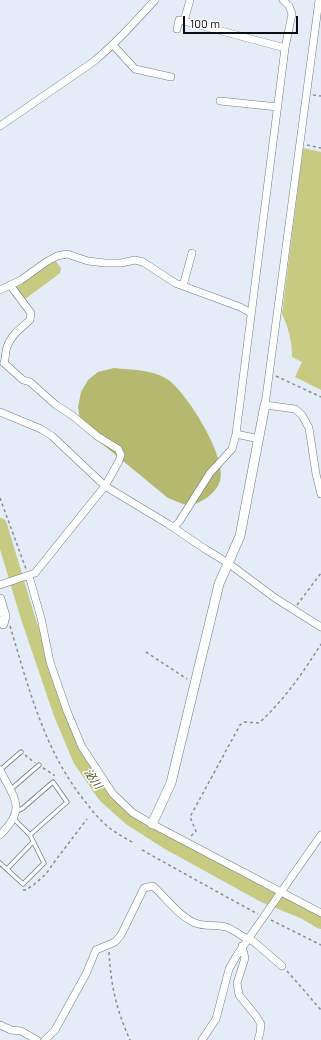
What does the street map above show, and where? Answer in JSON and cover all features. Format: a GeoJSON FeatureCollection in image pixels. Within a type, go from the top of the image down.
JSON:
{"type":"FeatureCollection","features":[{"type":"Feature","properties":{"kind":"street"},"geometry":{"type":"LineString","coordinates":[[0,126],[93,62],[113,45],[155,0]]}},
{"type":"Feature","properties":{"kind":"street"},"geometry":{"type":"LineString","coordinates":[[184,21],[190,0]]}},
{"type":"Feature","properties":{"kind":"street"},"geometry":{"type":"LineString","coordinates":[[174,527],[210,472],[232,449],[236,434],[285,48],[292,14],[289,6],[283,0]]}},
{"type":"Feature","properties":{"kind":"street"},"geometry":{"type":"LineString","coordinates":[[152,824],[171,783],[219,584],[240,536],[265,405],[319,0]]}},
{"type":"Feature","properties":{"kind":"street"},"geometry":{"type":"LineString","coordinates":[[177,29],[179,20],[285,48]]}},
{"type":"Feature","properties":{"kind":"street"},"geometry":{"type":"LineString","coordinates":[[113,45],[135,69],[171,77]]}},
{"type":"Feature","properties":{"kind":"street"},"geometry":{"type":"LineString","coordinates":[[220,101],[278,107]]}},
{"type":"Feature","properties":{"kind":"street"},"geometry":{"type":"LineString","coordinates":[[184,286],[192,253]]}},
{"type":"Feature","properties":{"kind":"street"},"geometry":{"type":"LineString","coordinates":[[0,290],[21,280],[57,256],[67,254],[88,261],[105,263],[135,260],[143,262],[175,283],[240,307],[251,313]]}},
{"type":"Feature","properties":{"kind":"street"},"geometry":{"type":"LineString","coordinates":[[1,584],[35,573],[105,486],[121,455],[118,449],[97,436],[73,416],[56,405],[30,382],[23,380],[2,363],[10,340],[17,331],[30,320],[31,313],[10,285]]}},
{"type":"Feature","properties":{"kind":"street"},"geometry":{"type":"LineString","coordinates":[[265,405],[295,409],[302,415],[309,428],[321,494]]}},
{"type":"Feature","properties":{"kind":"street"},"geometry":{"type":"LineString","coordinates":[[0,412],[41,429],[52,436],[105,486],[174,527],[205,549],[228,562],[275,598],[321,627]]}},
{"type":"Feature","properties":{"kind":"street"},"geometry":{"type":"LineString","coordinates":[[236,434],[259,439]]}},
{"type":"Feature","properties":{"kind":"street"},"geometry":{"type":"LineString","coordinates":[[26,577],[41,618],[50,662],[67,711],[82,747],[113,794],[133,813],[152,824],[280,893],[321,913]]}},
{"type":"Feature","properties":{"kind":"street"},"geometry":{"type":"LineString","coordinates":[[0,599],[2,623]]}},
{"type":"Feature","properties":{"kind":"street"},"geometry":{"type":"LineString","coordinates":[[0,770],[2,780],[16,800],[15,815],[11,824],[0,835]]}},
{"type":"Feature","properties":{"kind":"street"},"geometry":{"type":"LineString","coordinates":[[202,1040],[216,1019],[229,970],[242,946],[321,835]]}},
{"type":"Feature","properties":{"kind":"street"},"geometry":{"type":"LineString","coordinates":[[45,1040],[55,1030],[86,974],[96,950],[115,942],[121,935],[144,888],[153,886],[183,915],[196,923],[226,926],[242,935],[247,940],[253,941],[282,966]]}},
{"type":"Feature","properties":{"kind":"street"},"geometry":{"type":"LineString","coordinates":[[242,946],[245,958],[237,983],[239,995],[261,1024],[258,1040]]}},
{"type":"Feature","properties":{"kind":"street"},"geometry":{"type":"LineString","coordinates":[[0,1025],[11,1030],[21,1031],[37,1040]]}},
{"type":"Feature","properties":{"kind":"lane"},"geometry":{"type":"LineString","coordinates":[[0,770],[21,752]]}},
{"type":"Feature","properties":{"kind":"lane"},"geometry":{"type":"LineString","coordinates":[[10,790],[39,765]]}},
{"type":"Feature","properties":{"kind":"lane"},"geometry":{"type":"LineString","coordinates":[[0,863],[23,884],[44,863],[30,835],[15,815],[53,782],[68,802],[30,835]]}},
{"type":"Feature","properties":{"kind":"lane"},"geometry":{"type":"LineString","coordinates":[[0,824],[7,828]]}},
{"type":"Feature","properties":{"kind":"lane"},"geometry":{"type":"LineString","coordinates":[[7,869],[34,842]]}},
{"type":"Feature","properties":{"kind":"path"},"geometry":{"type":"LineString","coordinates":[[300,144],[321,148]]}},
{"type":"Feature","properties":{"kind":"path"},"geometry":{"type":"LineString","coordinates":[[269,372],[321,397]]}},
{"type":"Feature","properties":{"kind":"path"},"geometry":{"type":"LineString","coordinates":[[0,498],[26,577]]}},
{"type":"Feature","properties":{"kind":"path"},"geometry":{"type":"LineString","coordinates":[[293,610],[312,582],[321,573]]}},
{"type":"Feature","properties":{"kind":"path"},"geometry":{"type":"LineString","coordinates":[[2,623],[10,623],[42,726],[65,775],[97,816],[107,826],[132,842]]}},
{"type":"Feature","properties":{"kind":"path"},"geometry":{"type":"LineString","coordinates":[[186,842],[196,830],[190,817],[240,725],[244,722],[259,723],[271,712],[301,676],[321,644]]}},
{"type":"Feature","properties":{"kind":"path"},"geometry":{"type":"LineString","coordinates":[[146,652],[196,684]]}},
{"type":"Feature","properties":{"kind":"path"},"geometry":{"type":"LineString","coordinates":[[142,850],[223,895],[265,915],[321,945]]}},
{"type":"Feature","properties":{"kind":"path"},"geometry":{"type":"LineString","coordinates":[[109,944],[110,968],[116,1003],[130,1040]]}},
{"type":"Feature","properties":{"kind":"path"},"geometry":{"type":"LineString","coordinates":[[282,966],[300,984],[321,1010]]}},
{"type":"Feature","properties":{"kind":"shaded area"},"geometry":{"type":"Polygon","coordinates":[[[303,148],[321,152],[321,390],[295,377],[302,362],[292,357],[290,335],[282,314],[303,148]]]}},
{"type":"Feature","properties":{"kind":"shaded area"},"geometry":{"type":"Polygon","coordinates":[[[55,260],[61,268],[60,273],[24,300],[16,285],[24,282],[55,260]]]}},
{"type":"Feature","properties":{"kind":"shaded area"},"geometry":{"type":"Polygon","coordinates":[[[114,368],[141,370],[154,373],[167,379],[175,386],[194,410],[212,442],[218,457],[221,471],[218,486],[207,498],[188,506],[168,498],[95,438],[80,420],[78,407],[81,392],[88,380],[98,372],[114,368]]]}},
{"type":"Feature","properties":{"kind":"waterway","name":"泌川"},"geometry":{"type":"LineString","coordinates":[[0,525],[28,618],[60,712],[80,760],[105,796],[131,819],[167,842],[265,896],[304,912],[321,922]]}}]}
